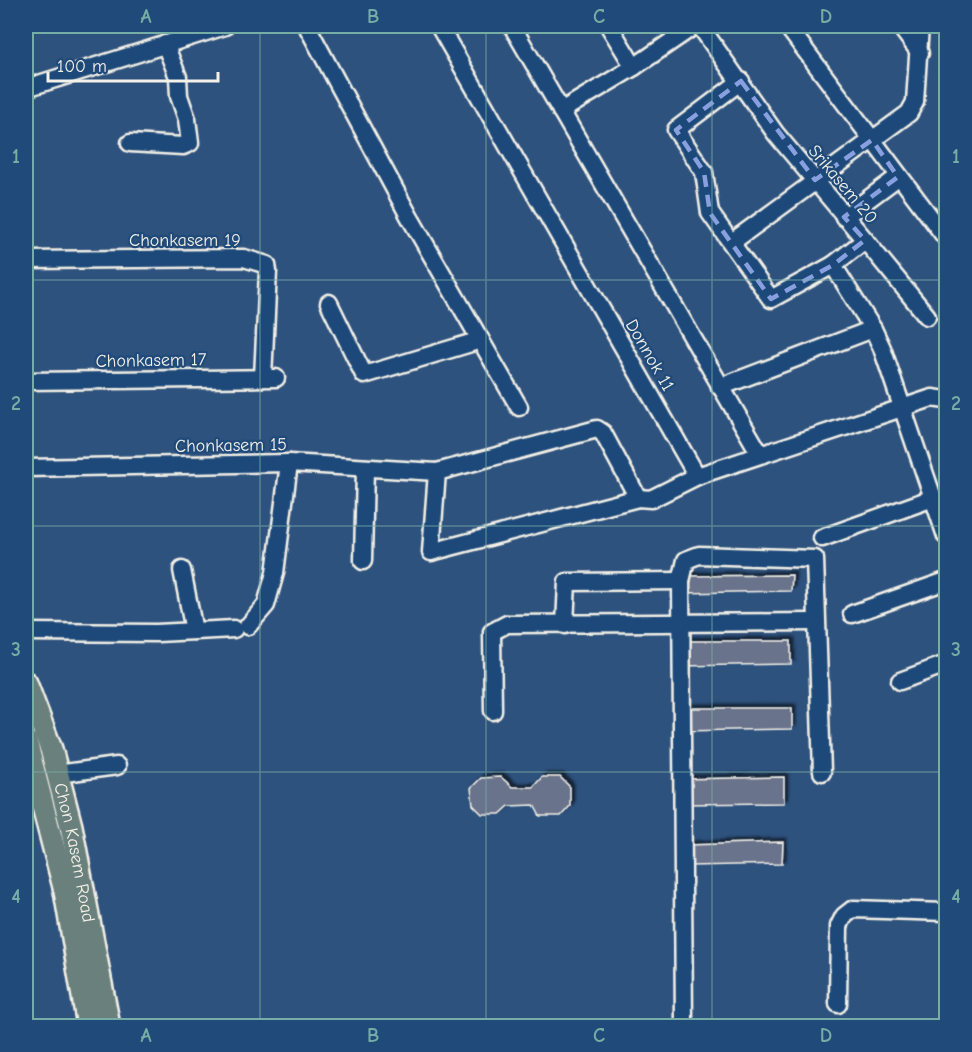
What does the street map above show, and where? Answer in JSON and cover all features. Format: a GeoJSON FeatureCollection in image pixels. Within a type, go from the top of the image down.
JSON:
{"type":"FeatureCollection","features":[{"type":"Feature","properties":{"kind":"main road","name":"Chon Kasem Road"},"geometry":{"type":"LineString","coordinates":[[26,684],[57,774],[71,826],[109,1026]]}},
{"type":"Feature","properties":{"kind":"main road","name":"Chon Kasem Road"},"geometry":{"type":"LineString","coordinates":[[26,741],[31,783],[64,891],[88,1026]]}},
{"type":"Feature","properties":{"kind":"street"},"geometry":{"type":"LineString","coordinates":[[26,88],[225,26]]}},
{"type":"Feature","properties":{"kind":"street"},"geometry":{"type":"LineString","coordinates":[[307,26],[409,216],[519,406]]}},
{"type":"Feature","properties":{"kind":"street","name":"Donnok 11"},"geometry":{"type":"LineString","coordinates":[[439,26],[697,476]]}},
{"type":"Feature","properties":{"kind":"street"},"geometry":{"type":"LineString","coordinates":[[512,26],[759,454]]}},
{"type":"Feature","properties":{"kind":"street"},"geometry":{"type":"LineString","coordinates":[[609,26],[634,67]]}},
{"type":"Feature","properties":{"kind":"street"},"geometry":{"type":"LineString","coordinates":[[561,111],[634,67],[694,26]]}},
{"type":"Feature","properties":{"kind":"street","name":"Srikasem 20"},"geometry":{"type":"LineString","coordinates":[[700,26],[741,81],[776,134],[865,240],[833,266],[771,299],[732,242]]}},
{"type":"Feature","properties":{"kind":"street"},"geometry":{"type":"LineString","coordinates":[[787,26],[898,177],[946,238]]}},
{"type":"Feature","properties":{"kind":"street"},"geometry":{"type":"LineString","coordinates":[[900,26],[920,53]]}},
{"type":"Feature","properties":{"kind":"street"},"geometry":{"type":"LineString","coordinates":[[741,81],[676,130],[704,172],[710,213],[732,242],[909,113],[915,102],[920,26]]}},
{"type":"Feature","properties":{"kind":"street"},"geometry":{"type":"LineString","coordinates":[[130,143],[183,146],[190,143],[187,119],[179,96],[178,77],[165,44]]}},
{"type":"Feature","properties":{"kind":"street"},"geometry":{"type":"LineString","coordinates":[[844,217],[898,177]]}},
{"type":"Feature","properties":{"kind":"street"},"geometry":{"type":"LineString","coordinates":[[865,240],[927,316]]}},
{"type":"Feature","properties":{"kind":"street","name":"Chonkasem 19"},"geometry":{"type":"LineString","coordinates":[[26,260],[244,258],[262,261],[267,265],[268,271],[270,378]]}},
{"type":"Feature","properties":{"kind":"street"},"geometry":{"type":"LineString","coordinates":[[833,266],[873,329],[946,536]]}},
{"type":"Feature","properties":{"kind":"street"},"geometry":{"type":"LineString","coordinates":[[329,303],[364,375],[481,340]]}},
{"type":"Feature","properties":{"kind":"street"},"geometry":{"type":"LineString","coordinates":[[720,387],[873,329]]}},
{"type":"Feature","properties":{"kind":"street","name":"Chonkasem 17"},"geometry":{"type":"LineString","coordinates":[[26,381],[270,378]]}},
{"type":"Feature","properties":{"kind":"street"},"geometry":{"type":"LineString","coordinates":[[437,472],[431,552],[638,498],[651,499],[697,476],[759,454],[932,398],[946,400]]}},
{"type":"Feature","properties":{"kind":"street","name":"Chonkasem 15"},"geometry":{"type":"LineString","coordinates":[[26,468],[289,463],[437,472],[597,429],[603,433],[638,498]]}},
{"type":"Feature","properties":{"kind":"street"},"geometry":{"type":"LineString","coordinates":[[26,632],[194,631],[241,627],[266,605],[275,573],[289,463]]}},
{"type":"Feature","properties":{"kind":"street"},"geometry":{"type":"LineString","coordinates":[[363,561],[365,468]]}},
{"type":"Feature","properties":{"kind":"street"},"geometry":{"type":"LineString","coordinates":[[822,538],[933,498]]}},
{"type":"Feature","properties":{"kind":"street"},"geometry":{"type":"LineString","coordinates":[[684,1026],[681,581],[686,560],[699,555],[815,559],[815,622],[822,772]]}},
{"type":"Feature","properties":{"kind":"street"},"geometry":{"type":"LineString","coordinates":[[182,570],[194,631]]}},
{"type":"Feature","properties":{"kind":"street"},"geometry":{"type":"LineString","coordinates":[[565,625],[567,582],[681,581]]}},
{"type":"Feature","properties":{"kind":"street"},"geometry":{"type":"LineString","coordinates":[[852,614],[946,581]]}},
{"type":"Feature","properties":{"kind":"street"},"geometry":{"type":"LineString","coordinates":[[493,711],[492,632],[507,624],[815,622]]}},
{"type":"Feature","properties":{"kind":"street"},"geometry":{"type":"LineString","coordinates":[[900,681],[946,664]]}},
{"type":"Feature","properties":{"kind":"street"},"geometry":{"type":"LineString","coordinates":[[57,774],[117,766]]}},
{"type":"Feature","properties":{"kind":"street"},"geometry":{"type":"LineString","coordinates":[[838,1004],[839,926],[844,916],[853,909],[946,912]]}},
{"type":"Feature","properties":{"kind":"highlighted area"},"geometry":{"type":"Polygon","coordinates":[[[741,81],[815,180],[872,140],[898,177],[844,217],[865,240],[833,265],[771,299],[710,213],[704,172],[676,130],[741,81]]]}},
{"type":"Feature","properties":{"kind":"building"},"geometry":{"type":"Polygon","coordinates":[[[792,575],[791,591],[681,593],[682,576],[792,575]]]}},
{"type":"Feature","properties":{"kind":"building"},"geometry":{"type":"Polygon","coordinates":[[[682,641],[791,641],[791,664],[681,666],[682,641]]]}},
{"type":"Feature","properties":{"kind":"building"},"geometry":{"type":"Polygon","coordinates":[[[681,708],[792,708],[792,729],[681,731],[681,708]]]}},
{"type":"Feature","properties":{"kind":"building"},"geometry":{"type":"Polygon","coordinates":[[[501,777],[512,787],[533,787],[542,777],[560,777],[570,787],[570,806],[561,816],[540,816],[534,805],[509,806],[500,814],[482,814],[473,805],[471,788],[481,778],[501,777]]]}},
{"type":"Feature","properties":{"kind":"building"},"geometry":{"type":"Polygon","coordinates":[[[784,777],[784,803],[683,804],[683,779],[784,777]]]}},
{"type":"Feature","properties":{"kind":"building"},"geometry":{"type":"Polygon","coordinates":[[[783,842],[782,864],[689,866],[688,845],[783,842]]]}}]}
